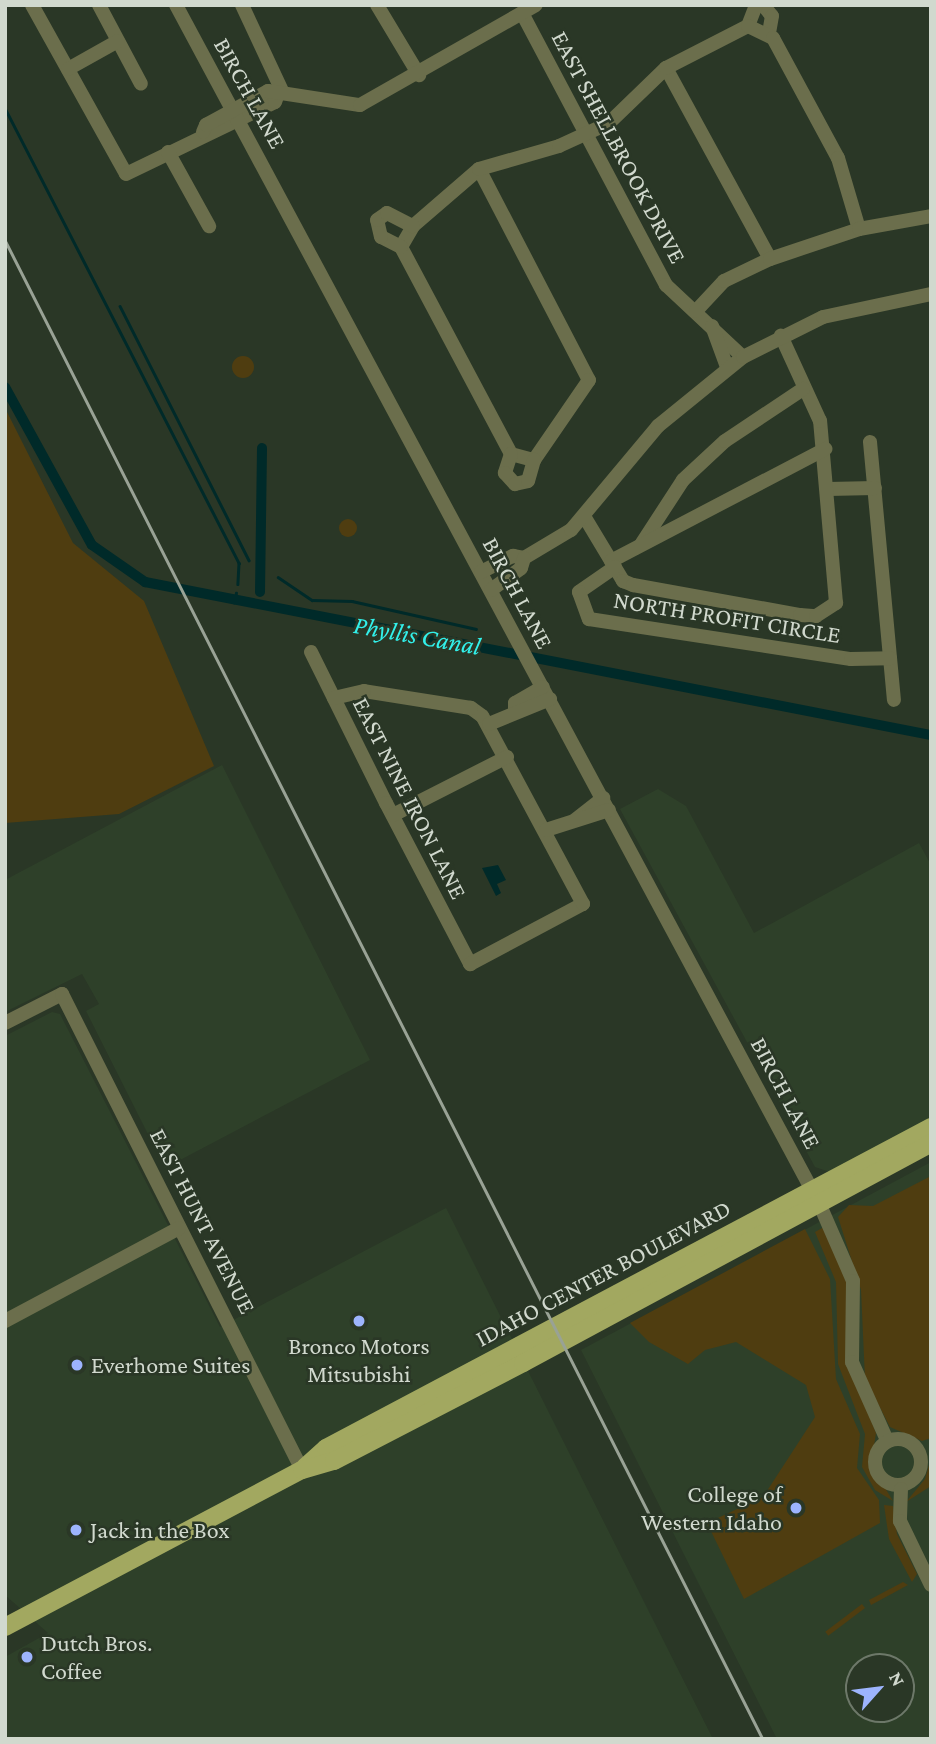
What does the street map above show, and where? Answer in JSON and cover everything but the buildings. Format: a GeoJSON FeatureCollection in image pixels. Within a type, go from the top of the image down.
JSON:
{"type":"FeatureCollection","features":[{"type":"Feature","properties":{"kind":"main road","name":"IDAHO CENTER BOULEVARD"},"geometry":{"type":"LineString","coordinates":[[5,1627],[302,1470],[358,1449],[815,1196],[931,1127]]}},
{"type":"Feature","properties":{"kind":"main road","name":"IDAHO CENTER BOULEVARD"},"geometry":{"type":"LineString","coordinates":[[815,1196],[931,1143]]}},
{"type":"Feature","properties":{"kind":"street"},"geometry":{"type":"LineString","coordinates":[[32,5],[126,174],[235,115],[275,102],[280,93]]}},
{"type":"Feature","properties":{"kind":"street"},"geometry":{"type":"LineString","coordinates":[[99,5],[141,84]]}},
{"type":"Feature","properties":{"kind":"street","name":"BIRCH LANE"},"geometry":{"type":"LineString","coordinates":[[176,5],[815,1196],[853,1281],[852,1362],[886,1438]]}},
{"type":"Feature","properties":{"kind":"street"},"geometry":{"type":"LineString","coordinates":[[242,5],[280,93]]}},
{"type":"Feature","properties":{"kind":"street"},"geometry":{"type":"LineString","coordinates":[[377,5],[419,75]]}},
{"type":"Feature","properties":{"kind":"street"},"geometry":{"type":"LineString","coordinates":[[280,93],[360,105],[419,75],[536,5]]}},
{"type":"Feature","properties":{"kind":"street"},"geometry":{"type":"LineString","coordinates":[[401,247],[413,226],[479,169],[585,135],[626,111],[666,68],[748,26],[756,5]]}},
{"type":"Feature","properties":{"kind":"street"},"geometry":{"type":"LineString","coordinates":[[762,5],[772,16],[769,33],[838,158],[859,229]]}},
{"type":"Feature","properties":{"kind":"street","name":"EAST SHELLBROOK DRIVE"},"geometry":{"type":"LineString","coordinates":[[522,13],[666,285],[743,357]]}},
{"type":"Feature","properties":{"kind":"street"},"geometry":{"type":"LineString","coordinates":[[748,26],[769,33]]}},
{"type":"Feature","properties":{"kind":"street"},"geometry":{"type":"LineString","coordinates":[[68,69],[118,41]]}},
{"type":"Feature","properties":{"kind":"street"},"geometry":{"type":"LineString","coordinates":[[666,68],[771,259]]}},
{"type":"Feature","properties":{"kind":"street"},"geometry":{"type":"LineString","coordinates":[[168,152],[209,226]]}},
{"type":"Feature","properties":{"kind":"street"},"geometry":{"type":"LineString","coordinates":[[413,226],[387,213],[377,220],[381,237],[401,247],[511,454],[505,473],[515,484],[528,481],[534,460],[589,380],[479,169]]}},
{"type":"Feature","properties":{"kind":"street"},"geometry":{"type":"LineString","coordinates":[[696,311],[724,281],[771,259],[859,229],[931,216]]}},
{"type":"Feature","properties":{"kind":"street"},"geometry":{"type":"LineString","coordinates":[[491,590],[521,568],[524,558],[584,516],[657,426],[727,367],[780,336],[858,307],[931,294]]}},
{"type":"Feature","properties":{"kind":"street","name":"EAST SHELLBROOK DRIVE"},"geometry":{"type":"LineString","coordinates":[[712,326],[727,367]]}},
{"type":"Feature","properties":{"kind":"street"},"geometry":{"type":"LineString","coordinates":[[584,516],[613,564],[633,585],[816,616],[836,603],[838,589],[820,421],[780,336]]}},
{"type":"Feature","properties":{"kind":"street"},"geometry":{"type":"LineString","coordinates":[[642,544],[683,480],[748,423],[803,389]]}},
{"type":"Feature","properties":{"kind":"street"},"geometry":{"type":"LineString","coordinates":[[870,443],[894,700]]}},
{"type":"Feature","properties":{"kind":"street"},"geometry":{"type":"LineString","coordinates":[[613,564],[642,544],[825,449]]}},
{"type":"Feature","properties":{"kind":"street"},"geometry":{"type":"LineString","coordinates":[[511,454],[534,460]]}},
{"type":"Feature","properties":{"kind":"street"},"geometry":{"type":"LineString","coordinates":[[828,489],[874,488]]}},
{"type":"Feature","properties":{"kind":"street"},"geometry":{"type":"LineString","coordinates":[[481,572],[513,556],[524,558]]}},
{"type":"Feature","properties":{"kind":"street","name":"NORTH PROFIT CIRCLE"},"geometry":{"type":"LineString","coordinates":[[613,564],[579,592],[589,619],[850,659],[890,659]]}},
{"type":"Feature","properties":{"kind":"street","name":"EAST NINE IRON LANE"},"geometry":{"type":"LineString","coordinates":[[310,652],[470,964],[583,904],[546,830]]}},
{"type":"Feature","properties":{"kind":"street"},"geometry":{"type":"LineString","coordinates":[[489,724],[515,710],[543,687]]}},
{"type":"Feature","properties":{"kind":"street"},"geometry":{"type":"LineString","coordinates":[[334,698],[364,691],[471,708],[489,724],[546,830],[575,820],[581,824],[606,804]]}},
{"type":"Feature","properties":{"kind":"street"},"geometry":{"type":"LineString","coordinates":[[393,815],[507,757]]}},
{"type":"Feature","properties":{"kind":"street","name":"EAST HUNT AVENUE"},"geometry":{"type":"LineString","coordinates":[[5,1023],[62,994],[302,1470]]}},
{"type":"Feature","properties":{"kind":"street"},"geometry":{"type":"LineString","coordinates":[[5,1321],[179,1228]]}},
{"type":"Feature","properties":{"kind":"street"},"geometry":{"type":"LineString","coordinates":[[886,1438],[906,1441],[917,1454],[918,1478],[901,1489],[886,1479],[877,1461],[886,1438]]}},
{"type":"Feature","properties":{"kind":"street"},"geometry":{"type":"LineString","coordinates":[[917,1454],[931,1447]]}},
{"type":"Feature","properties":{"kind":"street"},"geometry":{"type":"LineString","coordinates":[[901,1489],[900,1521],[931,1585]]}},
{"type":"Feature","properties":{"kind":"shaded area"},"geometry":{"type":"Polygon","coordinates":[[[239,356],[247,356],[254,363],[254,371],[247,378],[239,378],[232,371],[232,363],[239,356]]]}},
{"type":"Feature","properties":{"kind":"shaded area"},"geometry":{"type":"Polygon","coordinates":[[[5,408],[73,543],[144,601],[214,766],[119,814],[5,823],[5,408]]]}},
{"type":"Feature","properties":{"kind":"shaded area"},"geometry":{"type":"Polygon","coordinates":[[[344,519],[352,519],[357,528],[355,535],[344,537],[339,532],[339,524],[344,519]]]}},
{"type":"Feature","properties":{"kind":"shaded area"},"geometry":{"type":"Polygon","coordinates":[[[222,765],[370,1060],[165,1168],[86,1011],[99,1004],[82,974],[5,1012],[5,880],[222,765]]]}},
{"type":"Feature","properties":{"kind":"shaded area"},"geometry":{"type":"Polygon","coordinates":[[[658,789],[686,806],[754,933],[919,843],[931,865],[931,1119],[830,1172],[815,1167],[620,809],[658,789]]]}},
{"type":"Feature","properties":{"kind":"shaded area"},"geometry":{"type":"Polygon","coordinates":[[[52,1012],[60,1014],[220,1327],[446,1208],[713,1739],[5,1739],[5,1657],[48,1633],[5,1595],[5,1036],[52,1012]]]}},
{"type":"Feature","properties":{"kind":"shaded area","name":"College of Western Idaho"},"geometry":{"type":"Polygon","coordinates":[[[931,1162],[931,1739],[777,1739],[581,1350],[931,1162]]]}},
{"type":"Feature","properties":{"kind":"shaded area"},"geometry":{"type":"Polygon","coordinates":[[[931,1176],[931,1438],[922,1441],[890,1427],[865,1379],[861,1290],[838,1217],[849,1205],[873,1206],[931,1176]]]}},
{"type":"Feature","properties":{"kind":"shaded area"},"geometry":{"type":"Polygon","coordinates":[[[824,1227],[846,1281],[848,1362],[876,1433],[871,1465],[893,1501],[875,1490],[862,1467],[865,1434],[838,1364],[836,1282],[815,1232],[824,1227]]]}},
{"type":"Feature","properties":{"kind":"shaded area"},"geometry":{"type":"Polygon","coordinates":[[[805,1229],[830,1279],[836,1379],[860,1434],[857,1468],[879,1500],[880,1523],[744,1599],[707,1523],[763,1497],[815,1417],[806,1385],[736,1342],[705,1350],[688,1364],[649,1342],[630,1323],[805,1229]]]}},
{"type":"Feature","properties":{"kind":"shaded area"},"geometry":{"type":"Polygon","coordinates":[[[931,1458],[931,1486],[906,1502],[925,1479],[931,1458]]]}},
{"type":"Feature","properties":{"kind":"shaded area"},"geometry":{"type":"Polygon","coordinates":[[[884,1505],[893,1506],[897,1534],[917,1574],[912,1582],[889,1539],[884,1505]]]}},
{"type":"Feature","properties":{"kind":"shaded area"},"geometry":{"type":"Polygon","coordinates":[[[903,1582],[908,1585],[871,1605],[869,1600],[903,1582]]]}},
{"type":"Feature","properties":{"kind":"shaded area"},"geometry":{"type":"Polygon","coordinates":[[[862,1604],[865,1608],[828,1636],[825,1632],[862,1604]]]}},
{"type":"Feature","properties":{"kind":"water"},"geometry":{"type":"Polygon","coordinates":[[[498,865],[506,880],[497,884],[501,893],[496,896],[482,868],[498,865]]]}},
{"type":"Feature","properties":{"kind":"waterway"},"geometry":{"type":"LineString","coordinates":[[5,108],[239,563],[238,584]]}},
{"type":"Feature","properties":{"kind":"waterway"},"geometry":{"type":"LineString","coordinates":[[120,306],[249,560]]}},
{"type":"Feature","properties":{"kind":"waterway","name":"Phyllis Canal"},"geometry":{"type":"LineString","coordinates":[[5,387],[92,545],[145,582],[931,735]]}},
{"type":"Feature","properties":{"kind":"waterway"},"geometry":{"type":"LineString","coordinates":[[260,592],[262,448]]}},
{"type":"Feature","properties":{"kind":"waterway"},"geometry":{"type":"LineString","coordinates":[[278,577],[312,600],[352,601],[476,629]]}},
{"type":"Feature","properties":{"kind":"waterway"},"geometry":{"type":"LineString","coordinates":[[234,603],[236,593]]}},
{"type":"Feature","properties":{"kind":"railway"},"geometry":{"type":"LineString","coordinates":[[5,240],[763,1739]]}},
{"type":"Feature","properties":{"kind":"place","name":"Bronco Motors Mitsubishi"},"geometry":{"type":"Point","coordinates":[359,1321]}},
{"type":"Feature","properties":{"kind":"place","name":"Everhome Suites"},"geometry":{"type":"Point","coordinates":[77,1365]}},
{"type":"Feature","properties":{"kind":"place","name":"College of Western Idaho"},"geometry":{"type":"Point","coordinates":[796,1508]}},
{"type":"Feature","properties":{"kind":"place","name":"Jack in the Box"},"geometry":{"type":"Point","coordinates":[76,1530]}},
{"type":"Feature","properties":{"kind":"place","name":"Dutch Bros. Coffee"},"geometry":{"type":"Point","coordinates":[27,1657]}}]}
